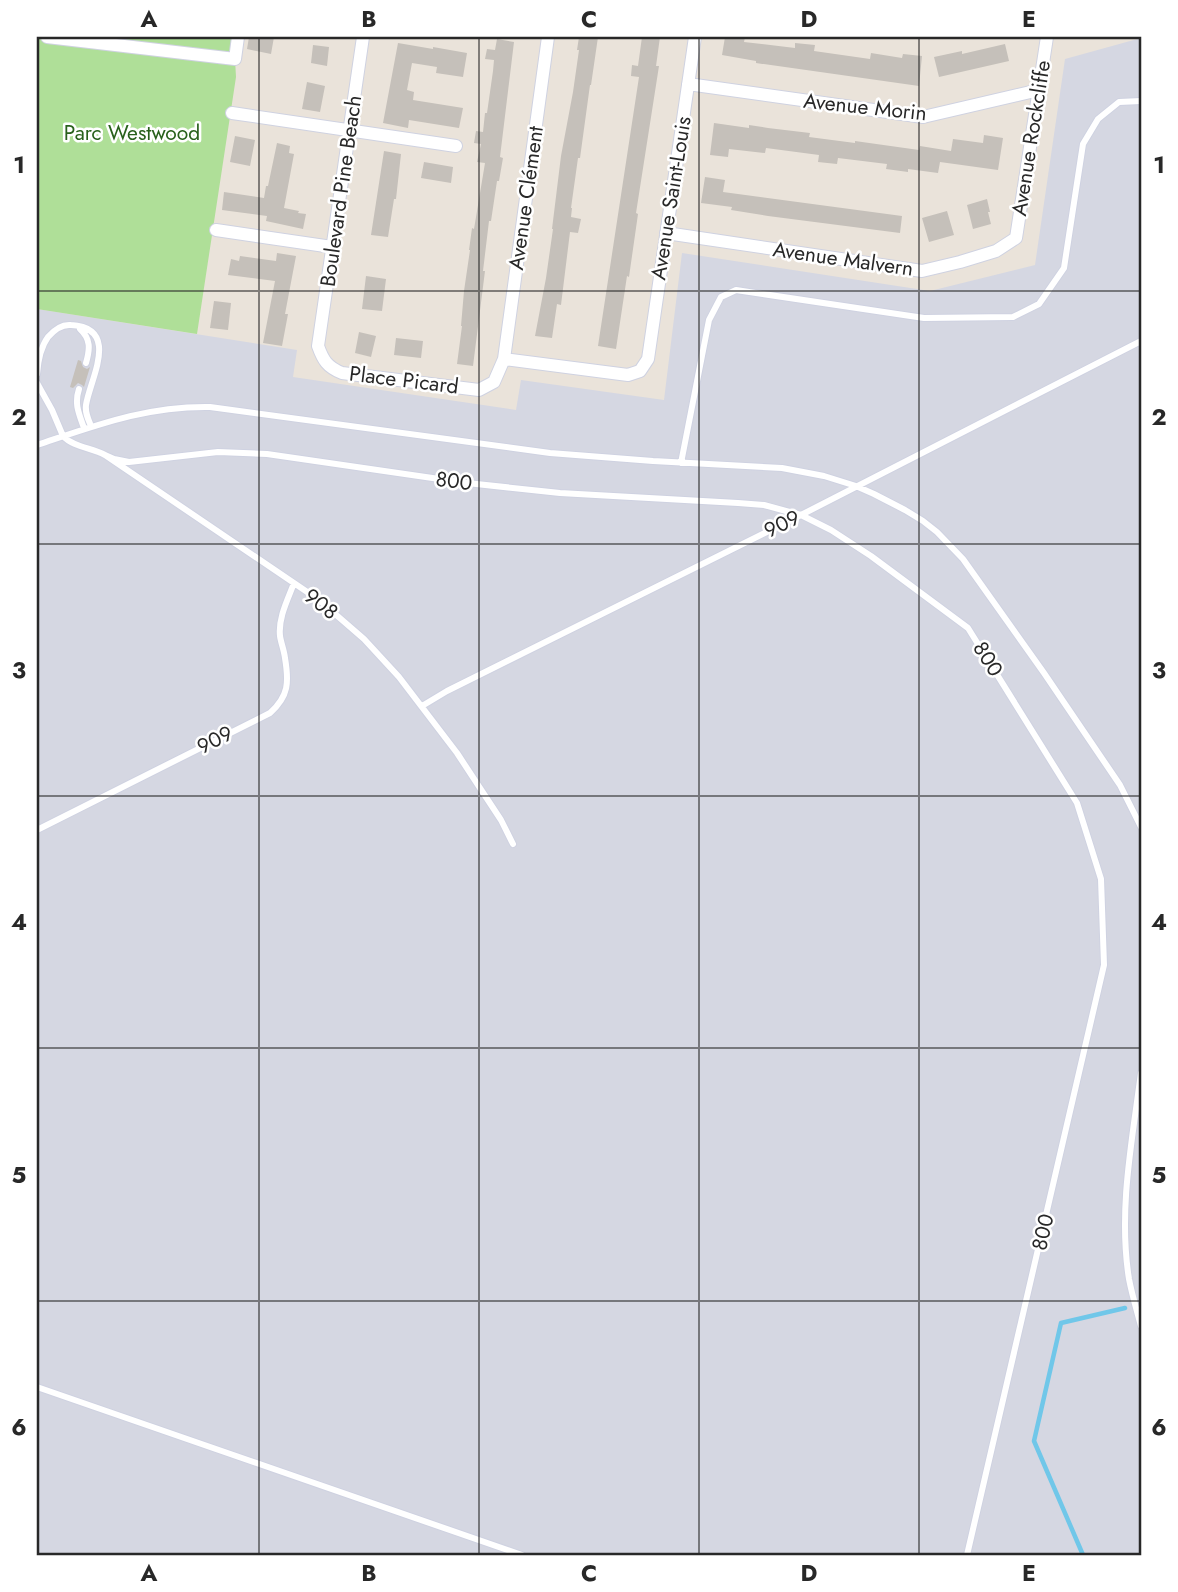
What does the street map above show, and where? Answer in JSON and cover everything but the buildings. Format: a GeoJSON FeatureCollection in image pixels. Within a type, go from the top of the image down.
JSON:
{"type":"FeatureCollection","features":[{"type":"Feature","properties":{"kind":"street"},"geometry":{"type":"LineString","coordinates":[[47,37],[235,59],[238,37]]}},
{"type":"Feature","properties":{"kind":"street","name":"Boulevard Pine Beach"},"geometry":{"type":"LineString","coordinates":[[318,346],[363,37]]}},
{"type":"Feature","properties":{"kind":"street","name":"Avenue Clément"},"geometry":{"type":"LineString","coordinates":[[504,359],[548,37]]}},
{"type":"Feature","properties":{"kind":"street","name":"Avenue Saint-Louis"},"geometry":{"type":"LineString","coordinates":[[504,359],[628,374],[640,371],[648,359],[695,37]]}},
{"type":"Feature","properties":{"kind":"street","name":"Avenue Rockcliffe"},"geometry":{"type":"LineString","coordinates":[[1016,239],[1047,37]]}},
{"type":"Feature","properties":{"kind":"street","name":"Avenue Morin"},"geometry":{"type":"LineString","coordinates":[[688,85],[923,117],[1039,90]]}},
{"type":"Feature","properties":{"kind":"street"},"geometry":{"type":"LineString","coordinates":[[232,113],[456,146]]}},
{"type":"Feature","properties":{"kind":"street"},"geometry":{"type":"LineString","coordinates":[[216,230],[332,247]]}},
{"type":"Feature","properties":{"kind":"street","name":"Avenue Malvern"},"geometry":{"type":"LineString","coordinates":[[666,233],[922,271],[996,251],[1016,239]]}},
{"type":"Feature","properties":{"kind":"street","name":"Place Picard"},"geometry":{"type":"LineString","coordinates":[[318,346],[326,364],[342,373],[479,390],[494,382],[504,359]]}},
{"type":"Feature","properties":{"kind":"lane"},"geometry":{"type":"LineString","coordinates":[[681,463],[709,320],[722,297],[736,290],[925,318],[1013,317],[1039,304],[1064,268],[1083,144],[1098,119],[1119,102],[1141,102]]}},
{"type":"Feature","properties":{"kind":"lane"},"geometry":{"type":"LineString","coordinates":[[37,374],[39,355],[48,337],[61,326],[72,325],[93,333],[100,347],[99,362],[86,408],[87,427]]}},
{"type":"Feature","properties":{"kind":"lane"},"geometry":{"type":"LineString","coordinates":[[72,325],[83,330],[89,341],[86,363]]}},
{"type":"Feature","properties":{"kind":"lane","name":"909"},"geometry":{"type":"LineString","coordinates":[[422,706],[460,684],[801,515],[1141,341]]}},
{"type":"Feature","properties":{"kind":"lane"},"geometry":{"type":"LineString","coordinates":[[37,383],[63,436]]}},
{"type":"Feature","properties":{"kind":"lane"},"geometry":{"type":"LineString","coordinates":[[79,389],[76,402],[87,427]]}},
{"type":"Feature","properties":{"kind":"lane"},"geometry":{"type":"LineString","coordinates":[[37,445],[87,427],[150,411],[210,407],[538,451],[782,468],[824,476],[856,486],[923,521],[963,559],[1119,785],[1141,827]]}},
{"type":"Feature","properties":{"kind":"lane","name":"908"},"geometry":{"type":"LineString","coordinates":[[63,436],[69,442],[105,455],[294,583],[364,639],[422,706],[485,795],[513,844]]}},
{"type":"Feature","properties":{"kind":"lane","name":"800"},"geometry":{"type":"LineString","coordinates":[[105,455],[128,462],[218,452],[257,453],[367,470],[560,493],[764,505],[801,515],[831,530],[871,556],[968,628],[1077,803],[1101,879],[1104,965],[967,1555]]}},
{"type":"Feature","properties":{"kind":"lane","name":"909"},"geometry":{"type":"LineString","coordinates":[[37,830],[270,713],[286,693],[281,621],[294,583]]}},
{"type":"Feature","properties":{"kind":"lane"},"geometry":{"type":"LineString","coordinates":[[1141,1073],[1128,1172],[1126,1245],[1129,1278],[1141,1326]]}},
{"type":"Feature","properties":{"kind":"lane"},"geometry":{"type":"LineString","coordinates":[[37,1387],[522,1555]]}},
{"type":"Feature","properties":{"kind":"shaded area"},"geometry":{"type":"Polygon","coordinates":[[[1141,38],[1141,1555],[37,1555],[37,309],[297,350],[293,377],[516,410],[521,380],[664,400],[682,253],[930,291],[1035,265],[1065,59],[1141,38]]]}},
{"type":"Feature","properties":{"kind":"green space","name":"Parc Westwood"},"geometry":{"type":"Polygon","coordinates":[[[37,37],[238,37],[236,77],[197,334],[37,309],[37,37]]]}},
{"type":"Feature","properties":{"kind":"waterway"},"geometry":{"type":"LineString","coordinates":[[1083,1555],[1034,1441],[1061,1323],[1125,1308]]}}]}
